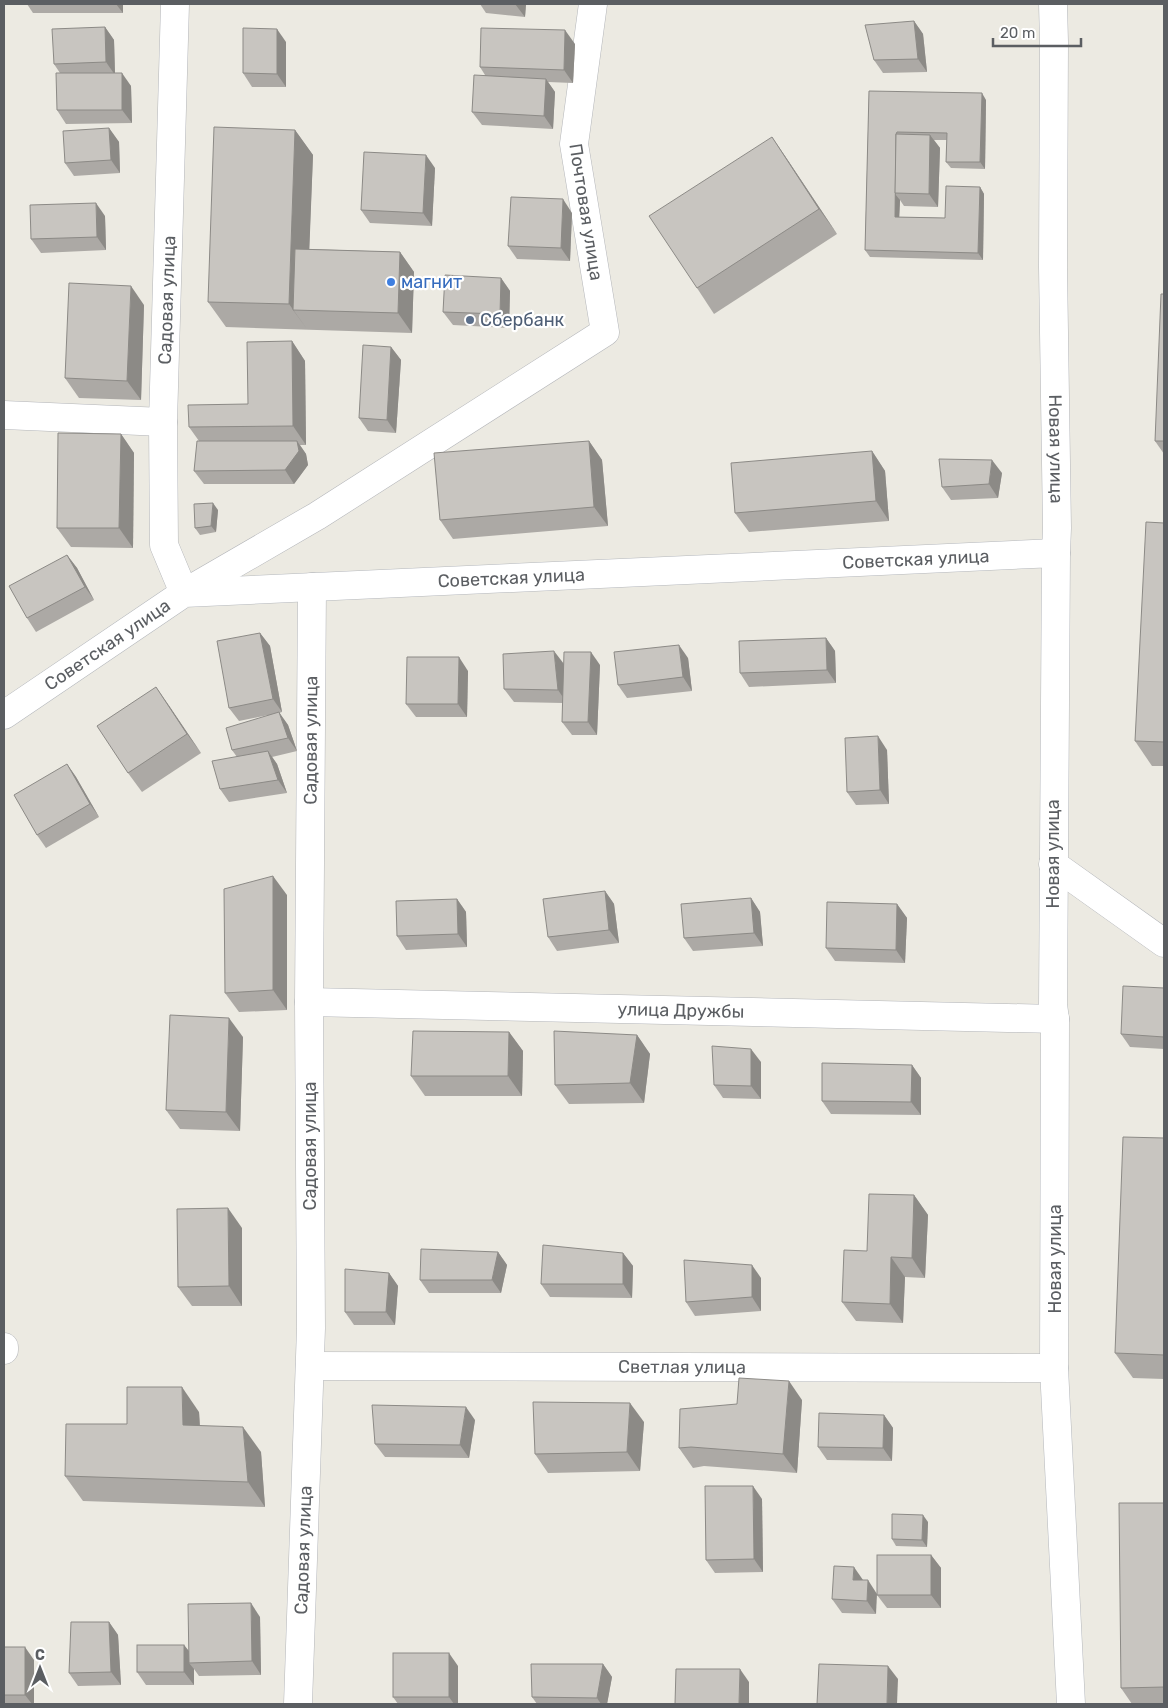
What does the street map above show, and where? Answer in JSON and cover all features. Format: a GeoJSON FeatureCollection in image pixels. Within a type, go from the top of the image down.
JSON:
{"type":"FeatureCollection","features":[{"type":"Feature","properties":{"kind":"street","name":"Садовая улица"},"geometry":{"type":"LineString","coordinates":[[175,4],[163,422],[164,545],[184,593]]}},
{"type":"Feature","properties":{"kind":"street","name":"Почтовая улица"},"geometry":{"type":"LineString","coordinates":[[184,593],[318,516],[605,332],[574,144],[593,4]]}},
{"type":"Feature","properties":{"kind":"street","name":"Новая улица"},"geometry":{"type":"LineString","coordinates":[[1053,4],[1053,267],[1057,528],[1053,864],[1053,1005],[1055,1019],[1054,1368],[1071,1704]]}},
{"type":"Feature","properties":{"kind":"street"},"geometry":{"type":"LineString","coordinates":[[4,415],[163,422]]}},
{"type":"Feature","properties":{"kind":"street","name":"Советская улица"},"geometry":{"type":"LineString","coordinates":[[4,715],[184,593],[1056,553]]}},
{"type":"Feature","properties":{"kind":"street","name":"Садовая улица"},"geometry":{"type":"LineString","coordinates":[[298,1704],[311,1318],[309,1002],[312,587]]}},
{"type":"Feature","properties":{"kind":"street"},"geometry":{"type":"LineString","coordinates":[[1053,864],[1164,943]]}},
{"type":"Feature","properties":{"kind":"street","name":"улица Дружбы"},"geometry":{"type":"LineString","coordinates":[[309,1002],[1055,1019]]}},
{"type":"Feature","properties":{"kind":"street","name":"Светлая улица"},"geometry":{"type":"LineString","coordinates":[[310,1366],[1054,1368]]}},
{"type":"Feature","properties":{"kind":"building"},"geometry":{"type":"Polygon","coordinates":[[[914,21],[918,59],[874,60],[865,25],[914,21]]]}},
{"type":"Feature","properties":{"kind":"building"},"geometry":{"type":"Polygon","coordinates":[[[105,27],[106,62],[54,64],[52,29],[105,27]]]}},
{"type":"Feature","properties":{"kind":"building"},"geometry":{"type":"Polygon","coordinates":[[[243,28],[277,29],[277,74],[243,73],[243,28]]]}},
{"type":"Feature","properties":{"kind":"building"},"geometry":{"type":"Polygon","coordinates":[[[481,28],[565,30],[564,70],[480,67],[481,28]]]}},
{"type":"Feature","properties":{"kind":"building"},"geometry":{"type":"Polygon","coordinates":[[[56,73],[122,73],[122,110],[57,110],[56,73]]]}},
{"type":"Feature","properties":{"kind":"building"},"geometry":{"type":"Polygon","coordinates":[[[474,75],[546,79],[544,116],[472,112],[474,75]]]}},
{"type":"Feature","properties":{"kind":"building"},"geometry":{"type":"Polygon","coordinates":[[[869,91],[982,93],[980,162],[946,162],[947,133],[897,132],[896,134],[895,217],[945,218],[946,186],[980,187],[978,253],[865,250],[869,91]]]}},
{"type":"Feature","properties":{"kind":"building"},"geometry":{"type":"Polygon","coordinates":[[[214,127],[295,130],[289,304],[208,302],[214,127]]]}},
{"type":"Feature","properties":{"kind":"building"},"geometry":{"type":"Polygon","coordinates":[[[109,128],[111,160],[65,163],[63,131],[109,128]]]}},
{"type":"Feature","properties":{"kind":"building"},"geometry":{"type":"Polygon","coordinates":[[[896,134],[930,135],[929,194],[895,193],[896,134]]]}},
{"type":"Feature","properties":{"kind":"building"},"geometry":{"type":"Polygon","coordinates":[[[772,137],[819,209],[697,288],[649,216],[772,137]]]}},
{"type":"Feature","properties":{"kind":"building"},"geometry":{"type":"Polygon","coordinates":[[[364,152],[426,155],[423,213],[361,210],[364,152]]]}},
{"type":"Feature","properties":{"kind":"building"},"geometry":{"type":"Polygon","coordinates":[[[511,197],[563,199],[561,248],[508,246],[511,197]]]}},
{"type":"Feature","properties":{"kind":"building"},"geometry":{"type":"Polygon","coordinates":[[[96,203],[97,237],[31,239],[30,205],[96,203]]]}},
{"type":"Feature","properties":{"kind":"building"},"geometry":{"type":"Polygon","coordinates":[[[295,249],[400,252],[398,313],[293,310],[295,249]]]}},
{"type":"Feature","properties":{"kind":"building"},"geometry":{"type":"Polygon","coordinates":[[[445,275],[501,278],[500,314],[443,312],[445,275]]]}},
{"type":"Feature","properties":{"kind":"building"},"geometry":{"type":"Polygon","coordinates":[[[69,283],[131,286],[127,381],[65,378],[69,283]]]}},
{"type":"Feature","properties":{"kind":"building"},"geometry":{"type":"Polygon","coordinates":[[[1161,294],[1164,294],[1164,441],[1155,441],[1161,294]]]}},
{"type":"Feature","properties":{"kind":"building"},"geometry":{"type":"Polygon","coordinates":[[[292,341],[293,426],[189,427],[188,405],[248,404],[247,342],[292,341]]]}},
{"type":"Feature","properties":{"kind":"building"},"geometry":{"type":"Polygon","coordinates":[[[363,345],[391,347],[387,420],[359,418],[363,345]]]}},
{"type":"Feature","properties":{"kind":"building"},"geometry":{"type":"Polygon","coordinates":[[[58,433],[121,434],[119,528],[57,528],[58,433]]]}},
{"type":"Feature","properties":{"kind":"building"},"geometry":{"type":"Polygon","coordinates":[[[197,441],[297,441],[299,451],[285,470],[194,471],[197,441]]]}},
{"type":"Feature","properties":{"kind":"building"},"geometry":{"type":"Polygon","coordinates":[[[589,441],[594,507],[440,520],[434,453],[589,441]]]}},
{"type":"Feature","properties":{"kind":"building"},"geometry":{"type":"Polygon","coordinates":[[[872,451],[876,501],[735,513],[731,463],[872,451]]]}},
{"type":"Feature","properties":{"kind":"building"},"geometry":{"type":"Polygon","coordinates":[[[939,459],[992,460],[989,484],[942,487],[939,459]]]}},
{"type":"Feature","properties":{"kind":"building"},"geometry":{"type":"Polygon","coordinates":[[[213,503],[211,526],[195,528],[194,504],[213,503]]]}},
{"type":"Feature","properties":{"kind":"building"},"geometry":{"type":"Polygon","coordinates":[[[1146,522],[1164,523],[1164,742],[1135,741],[1146,522]]]}},
{"type":"Feature","properties":{"kind":"building"},"geometry":{"type":"Polygon","coordinates":[[[67,555],[85,587],[27,618],[9,586],[67,555]]]}},
{"type":"Feature","properties":{"kind":"building"},"geometry":{"type":"Polygon","coordinates":[[[260,633],[273,699],[229,708],[217,641],[260,633]]]}},
{"type":"Feature","properties":{"kind":"building"},"geometry":{"type":"Polygon","coordinates":[[[826,638],[827,670],[740,673],[739,641],[826,638]]]}},
{"type":"Feature","properties":{"kind":"building"},"geometry":{"type":"Polygon","coordinates":[[[679,645],[683,677],[618,685],[614,652],[679,645]]]}},
{"type":"Feature","properties":{"kind":"building"},"geometry":{"type":"Polygon","coordinates":[[[554,651],[558,690],[504,689],[503,654],[554,651]]]}},
{"type":"Feature","properties":{"kind":"building"},"geometry":{"type":"Polygon","coordinates":[[[564,652],[591,652],[588,722],[562,722],[564,652]]]}},
{"type":"Feature","properties":{"kind":"building"},"geometry":{"type":"Polygon","coordinates":[[[407,657],[459,657],[458,704],[406,704],[407,657]]]}},
{"type":"Feature","properties":{"kind":"building"},"geometry":{"type":"Polygon","coordinates":[[[156,687],[187,734],[128,773],[97,726],[156,687]]]}},
{"type":"Feature","properties":{"kind":"building"},"geometry":{"type":"Polygon","coordinates":[[[279,712],[288,738],[232,750],[226,728],[279,712]]]}},
{"type":"Feature","properties":{"kind":"building"},"geometry":{"type":"Polygon","coordinates":[[[878,736],[880,790],[847,792],[845,738],[878,736]]]}},
{"type":"Feature","properties":{"kind":"building"},"geometry":{"type":"Polygon","coordinates":[[[268,751],[278,780],[220,789],[212,761],[268,751]]]}},
{"type":"Feature","properties":{"kind":"building"},"geometry":{"type":"Polygon","coordinates":[[[67,764],[90,804],[37,835],[14,795],[67,764]]]}},
{"type":"Feature","properties":{"kind":"building"},"geometry":{"type":"Polygon","coordinates":[[[273,876],[273,990],[225,993],[224,889],[273,876]]]}},
{"type":"Feature","properties":{"kind":"building"},"geometry":{"type":"Polygon","coordinates":[[[605,891],[609,930],[548,937],[543,899],[605,891]]]}},
{"type":"Feature","properties":{"kind":"building"},"geometry":{"type":"Polygon","coordinates":[[[751,898],[754,933],[684,938],[681,904],[751,898]]]}},
{"type":"Feature","properties":{"kind":"building"},"geometry":{"type":"Polygon","coordinates":[[[457,899],[458,934],[397,936],[396,901],[457,899]]]}},
{"type":"Feature","properties":{"kind":"building"},"geometry":{"type":"Polygon","coordinates":[[[827,902],[897,904],[896,950],[826,948],[827,902]]]}},
{"type":"Feature","properties":{"kind":"building"},"geometry":{"type":"Polygon","coordinates":[[[1123,986],[1164,988],[1164,1037],[1121,1034],[1123,986]]]}},
{"type":"Feature","properties":{"kind":"building"},"geometry":{"type":"Polygon","coordinates":[[[170,1015],[229,1018],[226,1112],[166,1110],[170,1015]]]}},
{"type":"Feature","properties":{"kind":"building"},"geometry":{"type":"Polygon","coordinates":[[[413,1031],[509,1032],[508,1076],[411,1076],[413,1031]]]}},
{"type":"Feature","properties":{"kind":"building"},"geometry":{"type":"Polygon","coordinates":[[[554,1031],[637,1035],[630,1083],[555,1085],[554,1031]]]}},
{"type":"Feature","properties":{"kind":"building"},"geometry":{"type":"Polygon","coordinates":[[[712,1046],[751,1049],[751,1086],[714,1085],[712,1046]]]}},
{"type":"Feature","properties":{"kind":"building"},"geometry":{"type":"Polygon","coordinates":[[[822,1063],[912,1065],[911,1102],[822,1101],[822,1063]]]}},
{"type":"Feature","properties":{"kind":"building"},"geometry":{"type":"Polygon","coordinates":[[[1123,1137],[1164,1138],[1164,1355],[1115,1353],[1123,1137]]]}},
{"type":"Feature","properties":{"kind":"building"},"geometry":{"type":"Polygon","coordinates":[[[869,1194],[914,1195],[912,1258],[891,1257],[890,1304],[842,1302],[844,1250],[867,1251],[869,1194]]]}},
{"type":"Feature","properties":{"kind":"building"},"geometry":{"type":"Polygon","coordinates":[[[228,1208],[229,1286],[178,1287],[177,1209],[228,1208]]]}},
{"type":"Feature","properties":{"kind":"building"},"geometry":{"type":"Polygon","coordinates":[[[543,1245],[623,1253],[623,1284],[541,1284],[543,1245]]]}},
{"type":"Feature","properties":{"kind":"building"},"geometry":{"type":"Polygon","coordinates":[[[421,1249],[498,1252],[492,1280],[420,1280],[421,1249]]]}},
{"type":"Feature","properties":{"kind":"building"},"geometry":{"type":"Polygon","coordinates":[[[684,1260],[752,1265],[752,1297],[686,1302],[684,1260]]]}},
{"type":"Feature","properties":{"kind":"building"},"geometry":{"type":"Polygon","coordinates":[[[345,1269],[389,1273],[386,1312],[345,1312],[345,1269]]]}},
{"type":"Feature","properties":{"kind":"building"},"geometry":{"type":"Polygon","coordinates":[[[739,1378],[789,1381],[783,1454],[691,1447],[679,1448],[680,1409],[737,1404],[739,1378]]]}},
{"type":"Feature","properties":{"kind":"building"},"geometry":{"type":"Polygon","coordinates":[[[127,1387],[182,1387],[183,1425],[243,1427],[248,1482],[65,1476],[66,1424],[127,1424],[127,1387]]]}},
{"type":"Feature","properties":{"kind":"building"},"geometry":{"type":"Polygon","coordinates":[[[533,1402],[630,1403],[627,1452],[535,1454],[533,1402]]]}},
{"type":"Feature","properties":{"kind":"building"},"geometry":{"type":"Polygon","coordinates":[[[372,1405],[466,1407],[460,1445],[375,1444],[372,1405]]]}},
{"type":"Feature","properties":{"kind":"building"},"geometry":{"type":"Polygon","coordinates":[[[819,1413],[884,1415],[883,1448],[818,1447],[819,1413]]]}},
{"type":"Feature","properties":{"kind":"building"},"geometry":{"type":"Polygon","coordinates":[[[705,1486],[753,1486],[754,1559],[706,1560],[705,1486]]]}},
{"type":"Feature","properties":{"kind":"building"},"geometry":{"type":"Polygon","coordinates":[[[1119,1503],[1164,1503],[1164,1687],[1121,1688],[1119,1503]]]}},
{"type":"Feature","properties":{"kind":"building"},"geometry":{"type":"Polygon","coordinates":[[[892,1514],[923,1515],[922,1540],[892,1539],[892,1514]]]}},
{"type":"Feature","properties":{"kind":"building"},"geometry":{"type":"Polygon","coordinates":[[[877,1555],[931,1555],[931,1595],[877,1595],[877,1555]]]}},
{"type":"Feature","properties":{"kind":"building"},"geometry":{"type":"Polygon","coordinates":[[[834,1566],[854,1567],[853,1580],[868,1580],[867,1601],[832,1599],[834,1566]]]}},
{"type":"Feature","properties":{"kind":"building"},"geometry":{"type":"Polygon","coordinates":[[[251,1603],[252,1661],[189,1663],[188,1604],[251,1603]]]}},
{"type":"Feature","properties":{"kind":"building"},"geometry":{"type":"Polygon","coordinates":[[[71,1622],[109,1622],[111,1672],[69,1673],[71,1622]]]}},
{"type":"Feature","properties":{"kind":"building"},"geometry":{"type":"Polygon","coordinates":[[[137,1645],[184,1645],[184,1672],[137,1672],[137,1645]]]}},
{"type":"Feature","properties":{"kind":"building"},"geometry":{"type":"Polygon","coordinates":[[[4,1647],[25,1647],[25,1695],[4,1695],[4,1647]]]}},
{"type":"Feature","properties":{"kind":"building"},"geometry":{"type":"Polygon","coordinates":[[[393,1653],[449,1653],[449,1697],[393,1697],[393,1653]]]}},
{"type":"Feature","properties":{"kind":"building"},"geometry":{"type":"Polygon","coordinates":[[[531,1664],[603,1664],[597,1698],[532,1697],[531,1664]]]}},
{"type":"Feature","properties":{"kind":"building"},"geometry":{"type":"Polygon","coordinates":[[[819,1664],[888,1666],[887,1704],[817,1704],[819,1664]]]}},
{"type":"Feature","properties":{"kind":"building"},"geometry":{"type":"Polygon","coordinates":[[[676,1669],[740,1669],[739,1704],[675,1704],[676,1669]]]}},
{"type":"Feature","properties":{"kind":"place","name":"магнит"},"geometry":{"type":"Point","coordinates":[391,282]}},
{"type":"Feature","properties":{"kind":"place","name":"Сбербанк"},"geometry":{"type":"Point","coordinates":[470,320]}}]}
